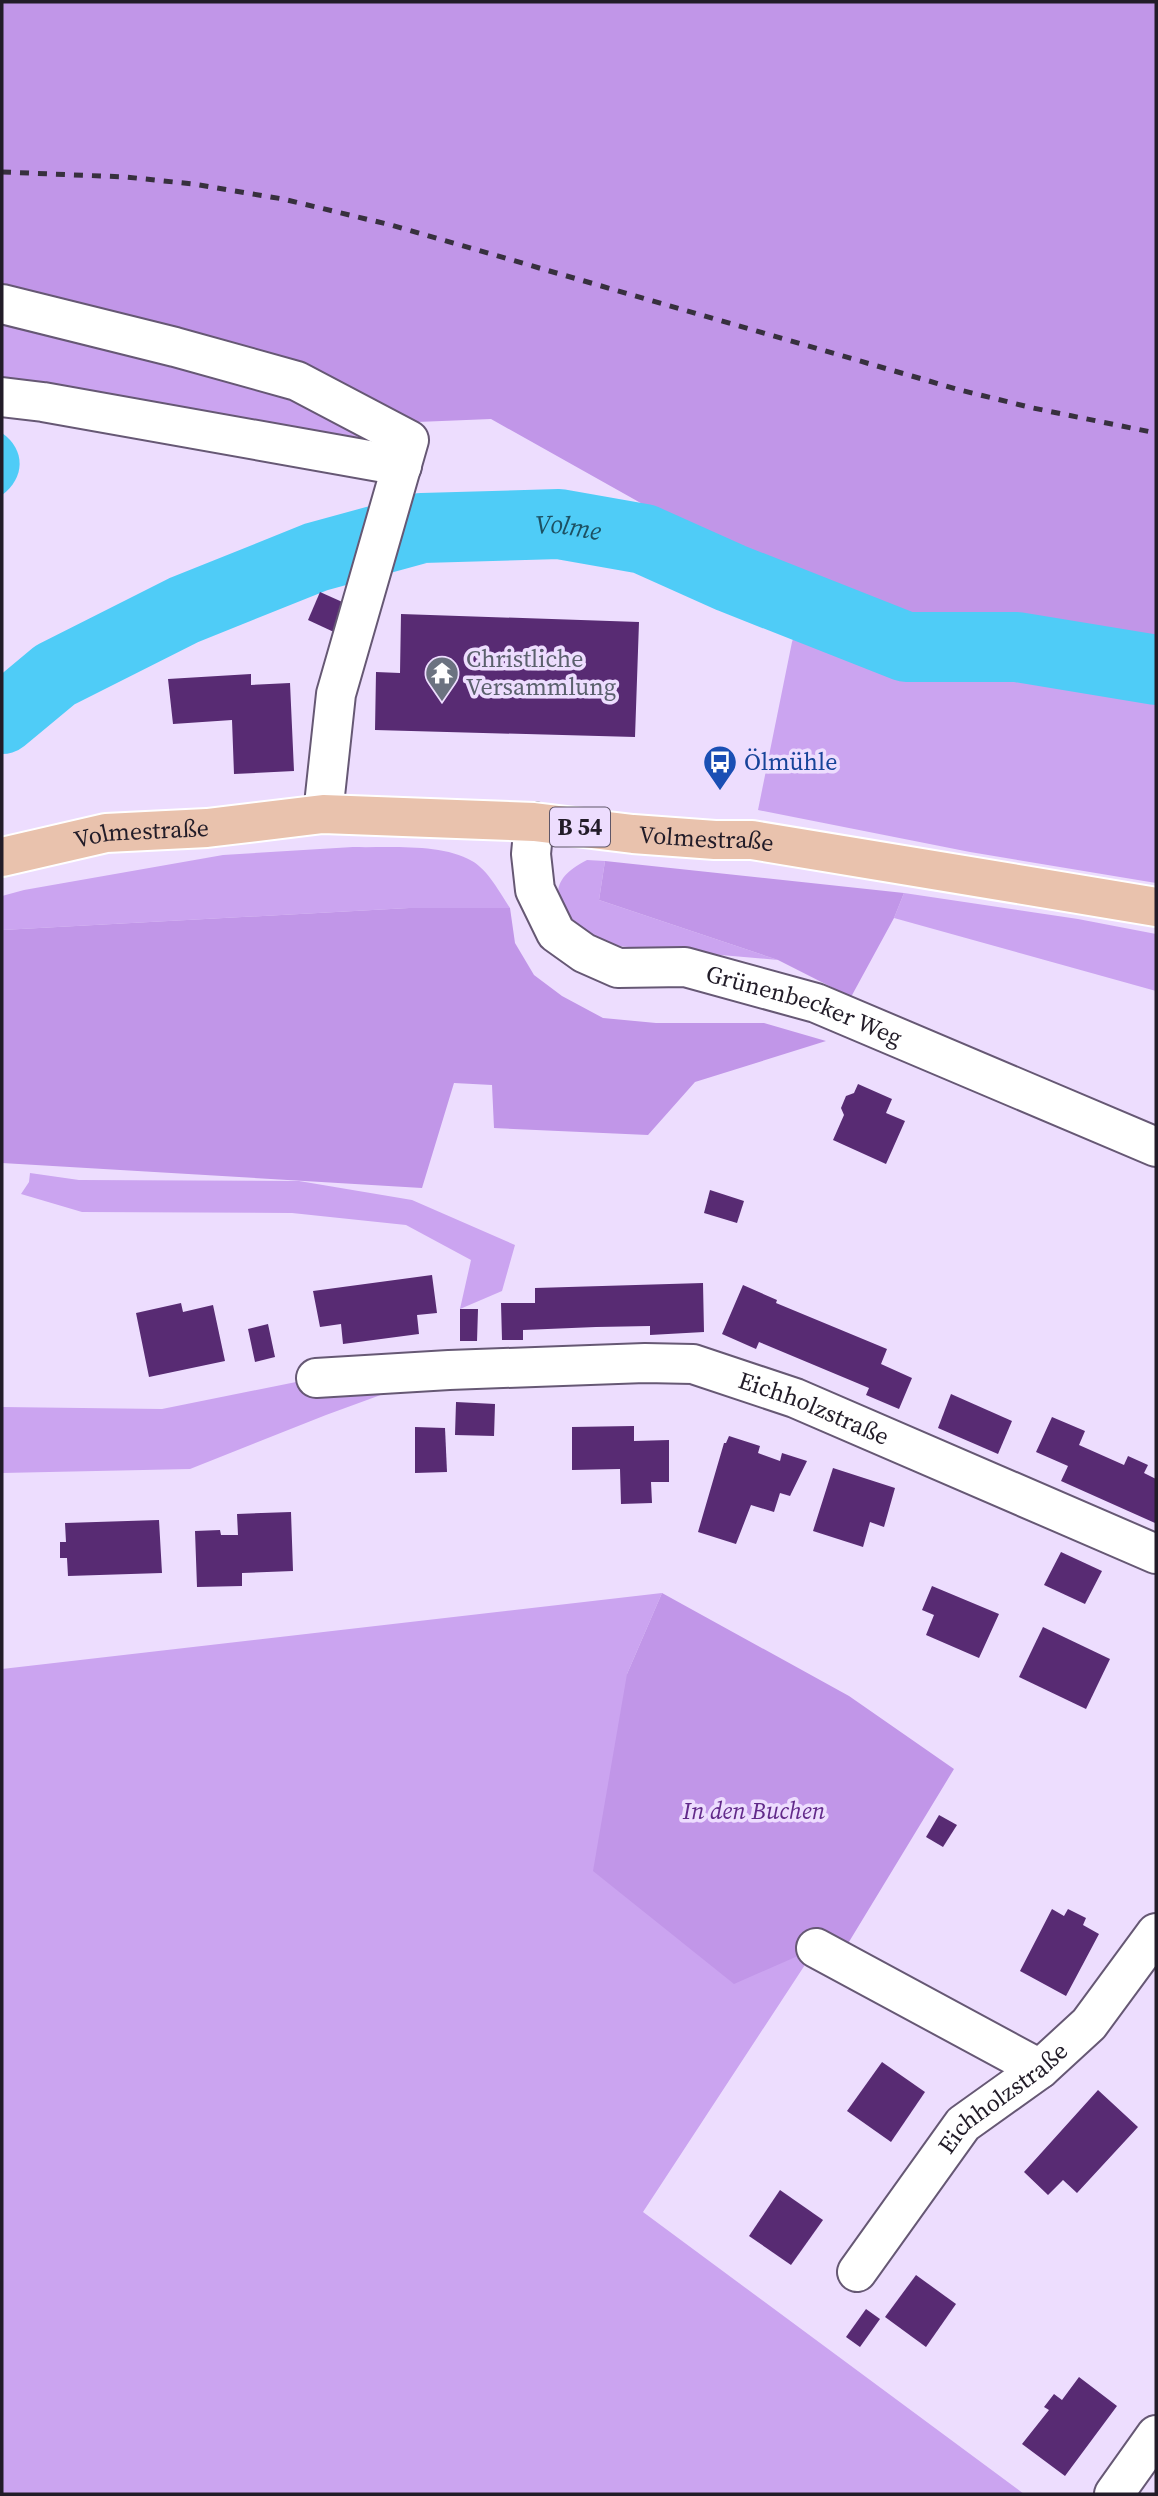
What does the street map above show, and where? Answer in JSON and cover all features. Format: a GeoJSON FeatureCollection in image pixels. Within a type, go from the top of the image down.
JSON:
{"type":"FeatureCollection","features":[{"type":"Feature","properties":{"kind":"main road","name":"Volmestraße"},"geometry":{"type":"LineString","coordinates":[[2,857],[106,833],[207,828],[323,814],[534,821],[633,834],[752,840],[1156,907]]}},
{"type":"Feature","properties":{"kind":"street"},"geometry":{"type":"LineString","coordinates":[[2,304],[297,381],[402,465]]}},
{"type":"Feature","properties":{"kind":"street"},"geometry":{"type":"LineString","coordinates":[[2,397],[57,404],[402,465]]}},
{"type":"Feature","properties":{"kind":"street"},"geometry":{"type":"LineString","coordinates":[[323,814],[336,694],[402,465]]}},
{"type":"Feature","properties":{"kind":"street","name":"Grünenbecker Weg"},"geometry":{"type":"LineString","coordinates":[[534,821],[531,854],[535,890],[556,933],[584,953],[618,968],[685,967],[816,1003],[1156,1147]]}},
{"type":"Feature","properties":{"kind":"street","name":"Eichholzstraße"},"geometry":{"type":"LineString","coordinates":[[316,1378],[449,1370],[645,1363],[692,1364],[795,1398],[1156,1554]]}},
{"type":"Feature","properties":{"kind":"street","name":"Eichholzstraße"},"geometry":{"type":"LineString","coordinates":[[858,2272],[963,2124],[1040,2069],[1089,2024],[1156,1933]]}},
{"type":"Feature","properties":{"kind":"street"},"geometry":{"type":"LineString","coordinates":[[816,1948],[1040,2069]]}},
{"type":"Feature","properties":{"kind":"street"},"geometry":{"type":"LineString","coordinates":[[1114,2494],[1156,2435]]}},
{"type":"Feature","properties":{"kind":"shaded area"},"geometry":{"type":"Polygon","coordinates":[[[2,303],[299,363],[417,422],[397,451],[2,381],[2,303]]]}},
{"type":"Feature","properties":{"kind":"shaded area"},"geometry":{"type":"Polygon","coordinates":[[[799,621],[890,663],[1011,654],[1067,672],[1156,686],[1156,883],[970,852],[758,810],[792,642],[799,621]]]}},
{"type":"Feature","properties":{"kind":"shaded area"},"geometry":{"type":"Polygon","coordinates":[[[353,847],[430,849],[459,855],[483,870],[510,908],[409,908],[2,930],[2,896],[24,890],[223,855],[353,847]]]}},
{"type":"Feature","properties":{"kind":"shaded area"},"geometry":{"type":"Polygon","coordinates":[[[587,860],[605,861],[599,900],[778,960],[617,946],[602,940],[574,921],[564,909],[559,897],[560,885],[569,872],[587,860]]]}},
{"type":"Feature","properties":{"kind":"shaded area"},"geometry":{"type":"Polygon","coordinates":[[[904,893],[1078,919],[1156,934],[1156,991],[894,918],[904,893]]]}},
{"type":"Feature","properties":{"kind":"shaded area"},"geometry":{"type":"Polygon","coordinates":[[[30,1173],[79,1180],[299,1181],[412,1200],[515,1245],[502,1291],[460,1309],[471,1260],[406,1225],[292,1213],[82,1212],[21,1194],[29,1182],[30,1173]]]}},
{"type":"Feature","properties":{"kind":"shaded area"},"geometry":{"type":"Polygon","coordinates":[[[449,1370],[190,1469],[2,1473],[2,1407],[162,1409],[316,1378],[449,1370]]]}},
{"type":"Feature","properties":{"kind":"shaded area"},"geometry":{"type":"Polygon","coordinates":[[[662,1593],[627,1674],[816,1948],[643,2212],[1024,2494],[2,2494],[2,1669],[662,1593]]]}},
{"type":"Feature","properties":{"kind":"green space"},"geometry":{"type":"Polygon","coordinates":[[[2,2],[1156,2],[1156,645],[905,618],[737,557],[491,419],[417,422],[299,363],[2,303],[2,2]]]}},
{"type":"Feature","properties":{"kind":"green space"},"geometry":{"type":"Polygon","coordinates":[[[605,861],[904,893],[894,918],[851,997],[778,960],[599,900],[605,861]]]}},
{"type":"Feature","properties":{"kind":"green space"},"geometry":{"type":"Polygon","coordinates":[[[409,908],[510,908],[515,943],[534,975],[562,996],[603,1018],[656,1023],[764,1023],[826,1041],[695,1082],[648,1135],[494,1128],[492,1085],[454,1083],[422,1188],[2,1163],[2,930],[409,908]]]}},
{"type":"Feature","properties":{"kind":"green space","name":"In den Buchen"},"geometry":{"type":"Polygon","coordinates":[[[662,1593],[849,1696],[954,1769],[841,1955],[816,1948],[734,1984],[593,1871],[627,1674],[662,1593]]]}},
{"type":"Feature","properties":{"kind":"water"},"geometry":{"type":"Polygon","coordinates":[[[2,433],[15,447],[20,464],[15,481],[2,495],[2,433]]]}},
{"type":"Feature","properties":{"kind":"building"},"geometry":{"type":"Polygon","coordinates":[[[320,592],[349,605],[336,633],[308,620],[320,592]]]}},
{"type":"Feature","properties":{"kind":"building"},"geometry":{"type":"Polygon","coordinates":[[[401,614],[639,622],[635,737],[375,730],[376,672],[400,673],[401,614]]]}},
{"type":"Feature","properties":{"kind":"building"},"geometry":{"type":"Polygon","coordinates":[[[251,674],[251,685],[290,683],[294,771],[234,774],[232,720],[173,724],[168,679],[251,674]]]}},
{"type":"Feature","properties":{"kind":"building"},"geometry":{"type":"Polygon","coordinates":[[[858,1084],[892,1099],[886,1113],[905,1121],[886,1164],[833,1140],[844,1115],[841,1108],[846,1096],[854,1093],[858,1084]]]}},
{"type":"Feature","properties":{"kind":"building"},"geometry":{"type":"Polygon","coordinates":[[[710,1190],[744,1201],[737,1223],[704,1213],[710,1190]]]}},
{"type":"Feature","properties":{"kind":"building"},"geometry":{"type":"Polygon","coordinates":[[[432,1275],[437,1313],[417,1315],[419,1334],[343,1344],[341,1324],[320,1327],[313,1291],[432,1275]]]}},
{"type":"Feature","properties":{"kind":"building"},"geometry":{"type":"Polygon","coordinates":[[[703,1283],[704,1332],[650,1335],[650,1326],[596,1327],[523,1330],[523,1340],[502,1340],[501,1303],[535,1303],[535,1288],[703,1283]]]}},
{"type":"Feature","properties":{"kind":"building"},"geometry":{"type":"Polygon","coordinates":[[[743,1285],[777,1300],[776,1303],[887,1349],[881,1364],[912,1378],[899,1409],[866,1395],[869,1388],[759,1342],[756,1349],[722,1334],[743,1285]]]}},
{"type":"Feature","properties":{"kind":"building"},"geometry":{"type":"Polygon","coordinates":[[[181,1303],[183,1312],[213,1305],[225,1361],[149,1377],[136,1313],[181,1303]]]}},
{"type":"Feature","properties":{"kind":"building"},"geometry":{"type":"Polygon","coordinates":[[[460,1309],[478,1309],[477,1341],[460,1341],[460,1309]]]}},
{"type":"Feature","properties":{"kind":"building"},"geometry":{"type":"Polygon","coordinates":[[[268,1324],[275,1357],[255,1362],[248,1329],[268,1324]]]}},
{"type":"Feature","properties":{"kind":"building"},"geometry":{"type":"Polygon","coordinates":[[[951,1394],[1012,1421],[998,1454],[938,1428],[951,1394]]]}},
{"type":"Feature","properties":{"kind":"building"},"geometry":{"type":"Polygon","coordinates":[[[456,1402],[495,1404],[494,1436],[455,1435],[456,1402]]]}},
{"type":"Feature","properties":{"kind":"building"},"geometry":{"type":"Polygon","coordinates":[[[1052,1417],[1085,1431],[1079,1445],[1124,1465],[1128,1456],[1148,1465],[1144,1473],[1156,1479],[1155,1523],[1061,1481],[1068,1466],[1036,1452],[1052,1417]]]}},
{"type":"Feature","properties":{"kind":"building"},"geometry":{"type":"Polygon","coordinates":[[[634,1426],[634,1441],[669,1440],[669,1482],[651,1482],[652,1503],[621,1504],[620,1469],[572,1470],[572,1427],[634,1426]]]}},
{"type":"Feature","properties":{"kind":"building"},"geometry":{"type":"Polygon","coordinates":[[[415,1427],[445,1428],[447,1472],[415,1473],[415,1427]]]}},
{"type":"Feature","properties":{"kind":"building"},"geometry":{"type":"Polygon","coordinates":[[[729,1436],[760,1446],[758,1453],[780,1461],[782,1453],[807,1461],[790,1496],[780,1493],[774,1512],[751,1505],[736,1544],[698,1532],[724,1443],[729,1436]]]}},
{"type":"Feature","properties":{"kind":"building"},"geometry":{"type":"Polygon","coordinates":[[[833,1468],[895,1488],[884,1527],[870,1522],[863,1547],[813,1531],[833,1468]]]}},
{"type":"Feature","properties":{"kind":"building"},"geometry":{"type":"Polygon","coordinates":[[[291,1512],[293,1571],[242,1573],[242,1586],[197,1587],[195,1531],[220,1530],[221,1535],[238,1535],[237,1514],[291,1512]]]}},
{"type":"Feature","properties":{"kind":"building"},"geometry":{"type":"Polygon","coordinates":[[[159,1520],[162,1573],[68,1576],[67,1558],[60,1558],[60,1542],[66,1542],[65,1523],[159,1520]]]}},
{"type":"Feature","properties":{"kind":"building"},"geometry":{"type":"Polygon","coordinates":[[[1061,1552],[1102,1571],[1085,1604],[1044,1585],[1061,1552]]]}},
{"type":"Feature","properties":{"kind":"building"},"geometry":{"type":"Polygon","coordinates":[[[932,1586],[999,1614],[979,1658],[926,1635],[934,1615],[922,1610],[932,1586]]]}},
{"type":"Feature","properties":{"kind":"building"},"geometry":{"type":"Polygon","coordinates":[[[1043,1627],[1110,1659],[1086,1709],[1019,1677],[1043,1627]]]}},
{"type":"Feature","properties":{"kind":"building"},"geometry":{"type":"Polygon","coordinates":[[[939,1815],[957,1825],[943,1847],[926,1837],[939,1815]]]}},
{"type":"Feature","properties":{"kind":"building"},"geometry":{"type":"Polygon","coordinates":[[[1052,1909],[1064,1916],[1068,1909],[1086,1918],[1083,1925],[1099,1934],[1066,1996],[1020,1971],[1052,1909]]]}},
{"type":"Feature","properties":{"kind":"building"},"geometry":{"type":"Polygon","coordinates":[[[882,2062],[925,2092],[891,2142],[847,2111],[882,2062]]]}},
{"type":"Feature","properties":{"kind":"building"},"geometry":{"type":"Polygon","coordinates":[[[1098,2090],[1138,2127],[1077,2193],[1063,2180],[1048,2195],[1024,2172],[1098,2090]]]}},
{"type":"Feature","properties":{"kind":"building"},"geometry":{"type":"Polygon","coordinates":[[[780,2190],[823,2220],[791,2265],[749,2236],[780,2190]]]}},
{"type":"Feature","properties":{"kind":"building"},"geometry":{"type":"Polygon","coordinates":[[[916,2275],[956,2304],[926,2347],[885,2317],[916,2275]]]}},
{"type":"Feature","properties":{"kind":"building"},"geometry":{"type":"Polygon","coordinates":[[[866,2309],[880,2319],[860,2347],[846,2337],[866,2309]]]}},
{"type":"Feature","properties":{"kind":"building"},"geometry":{"type":"Polygon","coordinates":[[[1079,2377],[1117,2406],[1065,2476],[1022,2444],[1049,2410],[1044,2407],[1054,2394],[1062,2400],[1079,2377]]]}},
{"type":"Feature","properties":{"kind":"waterway","name":"Volme"},"geometry":{"type":"LineString","coordinates":[[2,719],[55,675],[184,610],[316,557],[422,528],[559,524],[644,539],[731,578],[906,647],[1017,647],[1156,670]]}},
{"type":"Feature","properties":{"kind":"railway"},"geometry":{"type":"LineString","coordinates":[[2,172],[126,177],[193,184],[283,199],[391,225],[960,390],[1156,433]]}},
{"type":"Feature","properties":{"kind":"place","name":"Christliche Versammlung"},"geometry":{"type":"Point","coordinates":[442,703]}},
{"type":"Feature","properties":{"kind":"place","name":"Ölmühle"},"geometry":{"type":"Point","coordinates":[720,792]}}]}
